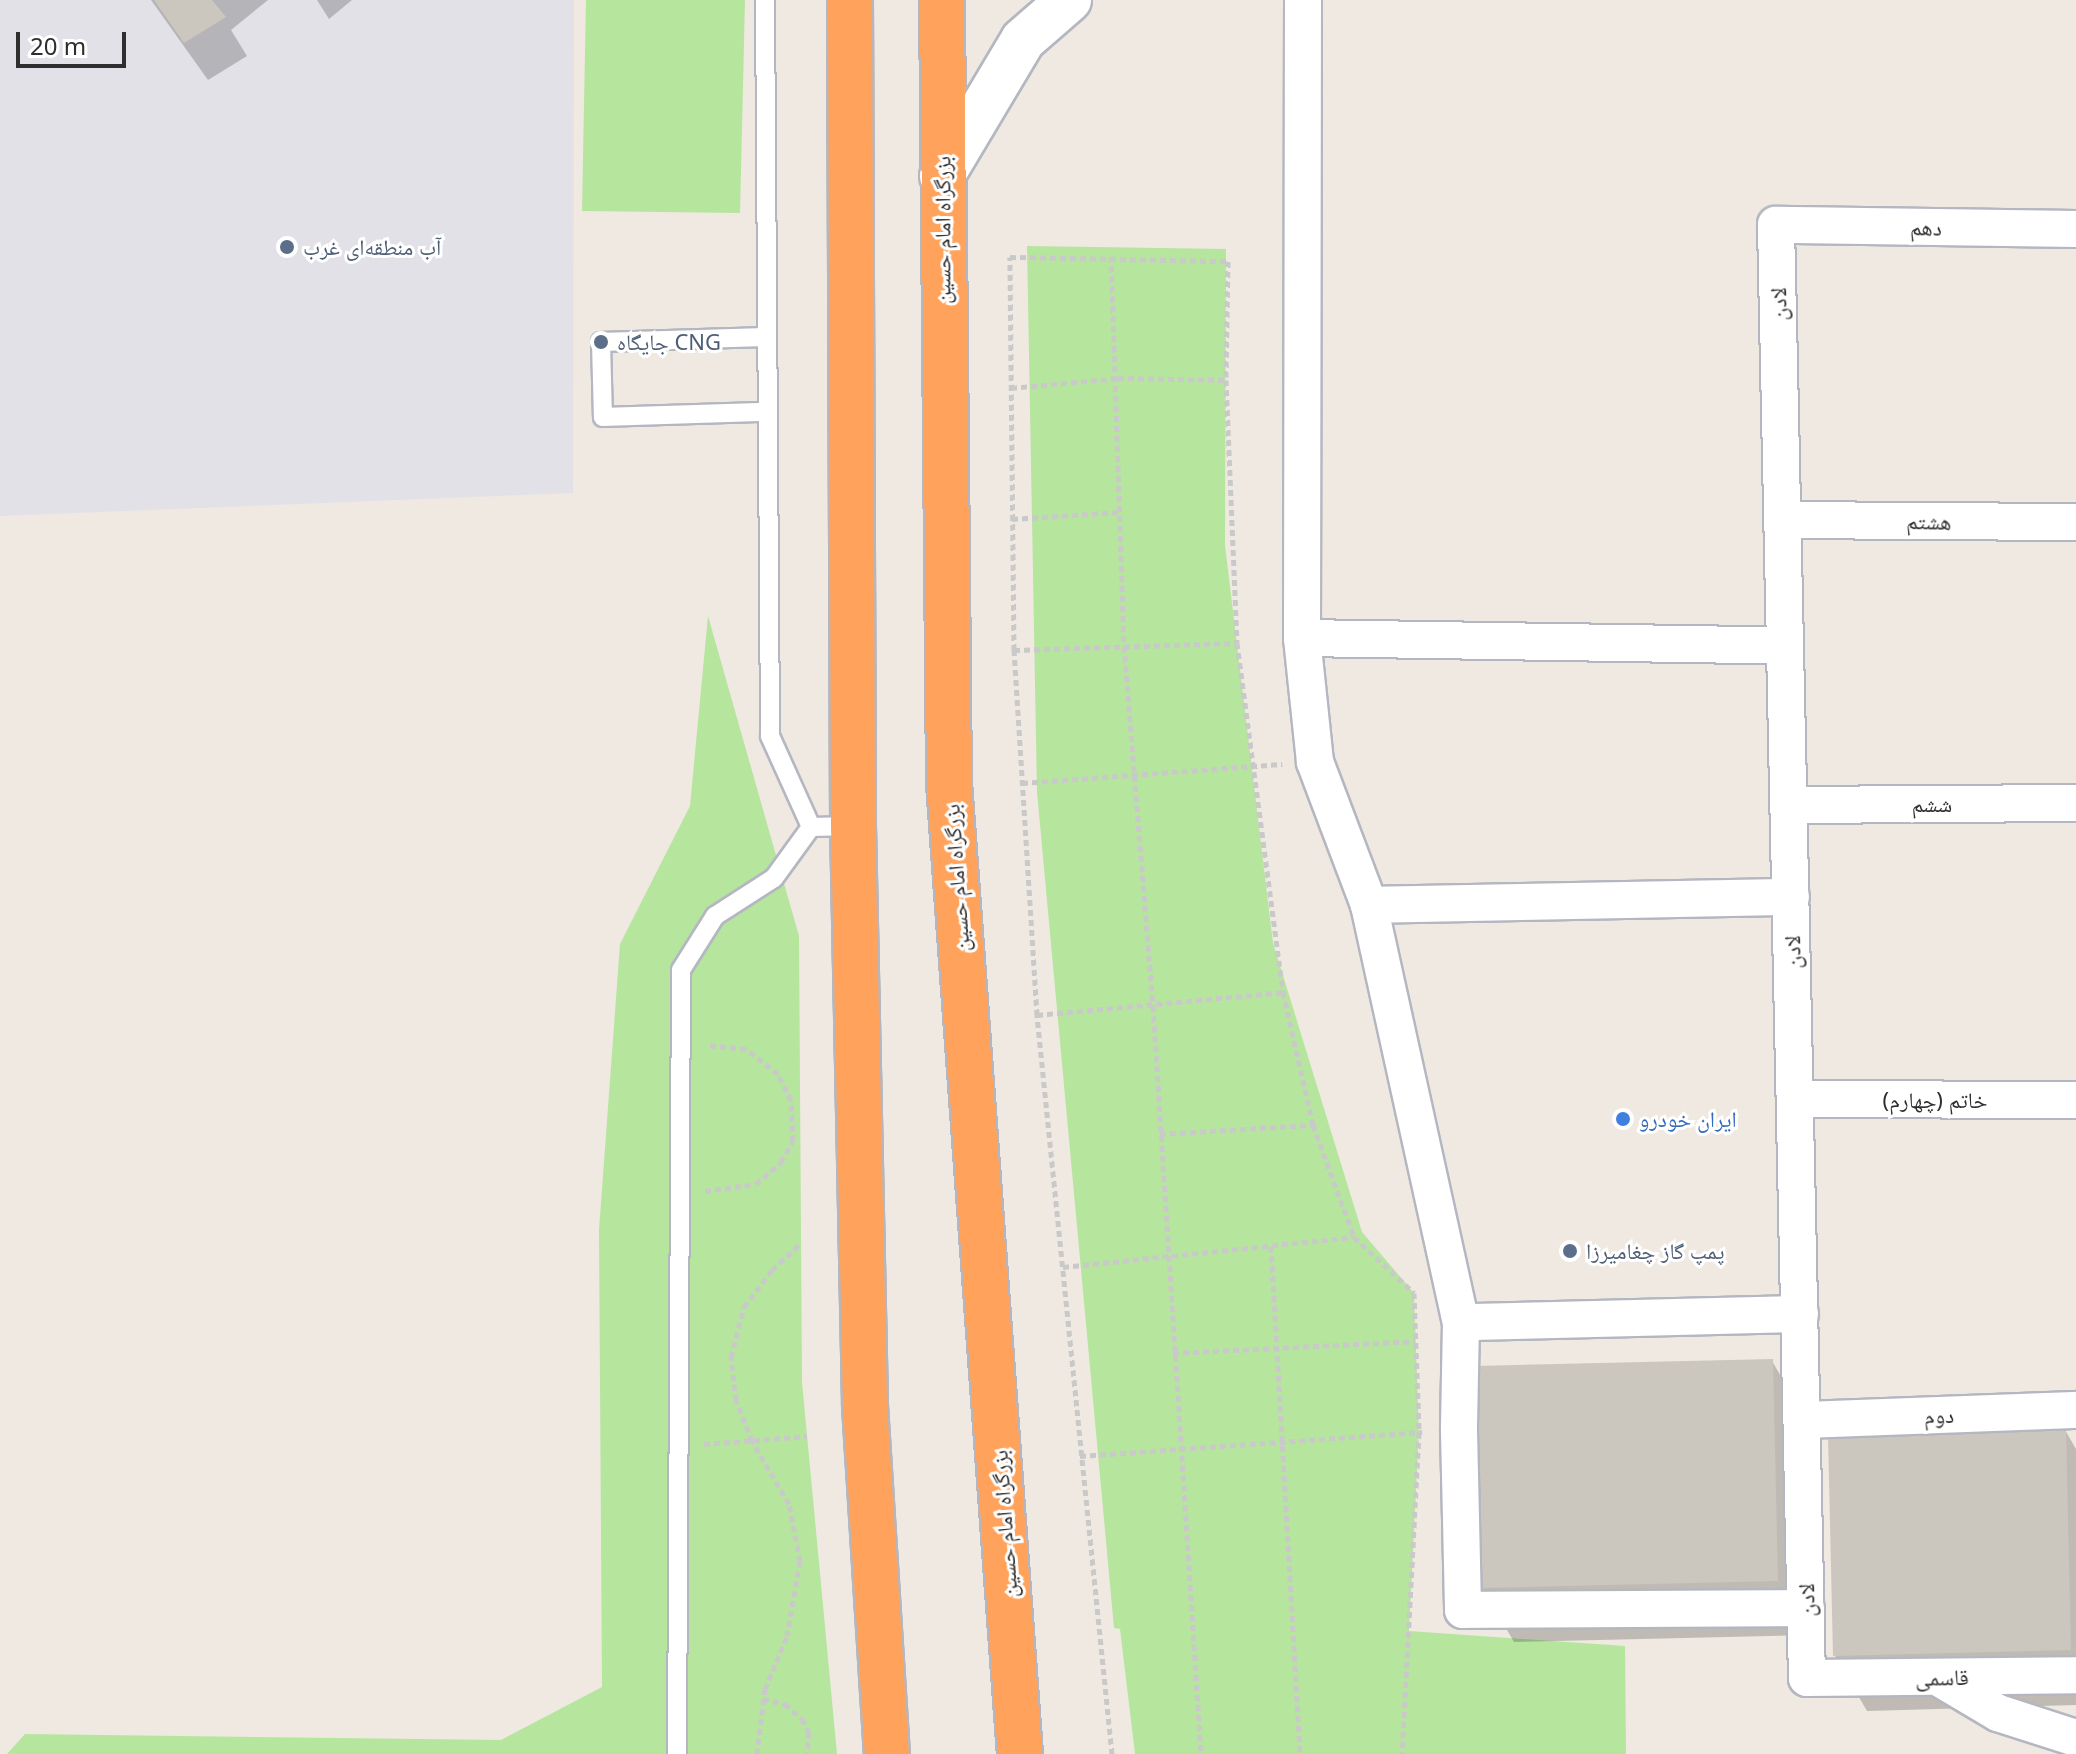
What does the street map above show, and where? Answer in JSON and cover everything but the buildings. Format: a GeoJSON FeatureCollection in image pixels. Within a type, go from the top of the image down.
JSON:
{"type":"FeatureCollection","features":[{"type":"Feature","properties":{"kind":"highway"},"geometry":{"type":"LineString","coordinates":[[850,0],[832,827],[887,1754]]}},
{"type":"Feature","properties":{"kind":"highway","name":"بزرگراه امام حسین"},"geometry":{"type":"LineString","coordinates":[[942,0],[949,783],[1020,1754]]}},
{"type":"Feature","properties":{"kind":"street"},"geometry":{"type":"LineString","coordinates":[[942,176],[1023,40],[1069,0]]}},
{"type":"Feature","properties":{"kind":"street"},"geometry":{"type":"LineString","coordinates":[[1303,0],[1302,638],[1315,762],[1369,905],[1461,1322],[1459,1431],[1463,1610],[1806,1608]]}},
{"type":"Feature","properties":{"kind":"street","name":"دهم"},"geometry":{"type":"LineString","coordinates":[[1776,225],[2076,229]]}},
{"type":"Feature","properties":{"kind":"street","name":"لادن"},"geometry":{"type":"LineString","coordinates":[[1776,225],[1807,1678]]}},
{"type":"Feature","properties":{"kind":"street","name":"هشتم"},"geometry":{"type":"LineString","coordinates":[[1782,520],[2076,522]]}},
{"type":"Feature","properties":{"kind":"street"},"geometry":{"type":"LineString","coordinates":[[1302,638],[1785,646]]}},
{"type":"Feature","properties":{"kind":"street","name":"ششم"},"geometry":{"type":"LineString","coordinates":[[1789,805],[2076,803]]}},
{"type":"Feature","properties":{"kind":"street"},"geometry":{"type":"LineString","coordinates":[[1369,905],[1791,897]]}},
{"type":"Feature","properties":{"kind":"street","name":"خاتم (چهارم)"},"geometry":{"type":"LineString","coordinates":[[1795,1099],[2076,1100]]}},
{"type":"Feature","properties":{"kind":"street"},"geometry":{"type":"LineString","coordinates":[[1461,1322],[1800,1314]]}},
{"type":"Feature","properties":{"kind":"street","name":"دوم"},"geometry":{"type":"LineString","coordinates":[[1802,1420],[2076,1410]]}},
{"type":"Feature","properties":{"kind":"street","name":"قاسمی"},"geometry":{"type":"LineString","coordinates":[[1807,1678],[2076,1675]]}},
{"type":"Feature","properties":{"kind":"street"},"geometry":{"type":"LineString","coordinates":[[1937,1677],[1998,1713],[2076,1738]]}},
{"type":"Feature","properties":{"kind":"lane"},"geometry":{"type":"LineString","coordinates":[[677,1754],[681,970],[715,916],[774,878],[832,827],[770,736],[765,0]]}},
{"type":"Feature","properties":{"kind":"lane"},"geometry":{"type":"LineString","coordinates":[[765,337],[601,342],[603,417],[766,412]]}},
{"type":"Feature","properties":{"kind":"path"},"geometry":{"type":"LineString","coordinates":[[1111,256],[1118,378],[1124,646],[1153,1006],[1178,1452],[1201,1754]]}},
{"type":"Feature","properties":{"kind":"path"},"geometry":{"type":"LineString","coordinates":[[1112,1754],[1037,1015],[1014,650],[1010,257],[1111,256],[1228,261],[1226,380],[1237,643],[1283,992],[1313,1125],[1354,1237],[1414,1293],[1419,1432],[1402,1754]]}},
{"type":"Feature","properties":{"kind":"path"},"geometry":{"type":"LineString","coordinates":[[1011,388],[1118,378],[1226,380]]}},
{"type":"Feature","properties":{"kind":"path"},"geometry":{"type":"LineString","coordinates":[[1012,519],[1120,512]]}},
{"type":"Feature","properties":{"kind":"path"},"geometry":{"type":"LineString","coordinates":[[1014,650],[1237,643]]}},
{"type":"Feature","properties":{"kind":"path"},"geometry":{"type":"LineString","coordinates":[[1022,783],[1315,762]]}},
{"type":"Feature","properties":{"kind":"path"},"geometry":{"type":"LineString","coordinates":[[1037,1015],[1283,992]]}},
{"type":"Feature","properties":{"kind":"path"},"geometry":{"type":"LineString","coordinates":[[680,1190],[731,1191],[756,1184],[781,1162],[793,1141],[791,1100],[778,1074],[761,1058],[726,1045],[681,1045]]}},
{"type":"Feature","properties":{"kind":"path"},"geometry":{"type":"LineString","coordinates":[[1160,1134],[1313,1125]]}},
{"type":"Feature","properties":{"kind":"path"},"geometry":{"type":"LineString","coordinates":[[1063,1267],[1354,1237]]}},
{"type":"Feature","properties":{"kind":"path"},"geometry":{"type":"LineString","coordinates":[[757,1754],[763,1699],[787,1636],[800,1561],[789,1504],[752,1441],[736,1400],[731,1357],[741,1320],[772,1270],[801,1243]]}},
{"type":"Feature","properties":{"kind":"path"},"geometry":{"type":"LineString","coordinates":[[1271,1246],[1300,1754]]}},
{"type":"Feature","properties":{"kind":"path"},"geometry":{"type":"LineString","coordinates":[[1173,1353],[1416,1341]]}},
{"type":"Feature","properties":{"kind":"path"},"geometry":{"type":"LineString","coordinates":[[1080,1456],[1178,1452],[1459,1431]]}},
{"type":"Feature","properties":{"kind":"path"},"geometry":{"type":"LineString","coordinates":[[678,1443],[807,1436]]}},
{"type":"Feature","properties":{"kind":"path"},"geometry":{"type":"LineString","coordinates":[[763,1699],[785,1704],[802,1719],[809,1732],[807,1754]]}},
{"type":"Feature","properties":{"kind":"shaded area","name":"آب منطقه‌ای غرب"},"geometry":{"type":"Polygon","coordinates":[[[0,0],[574,0],[573,493],[0,516],[0,0]]]}},
{"type":"Feature","properties":{"kind":"green space"},"geometry":{"type":"Polygon","coordinates":[[[586,0],[745,0],[740,213],[582,211],[586,0]]]}},
{"type":"Feature","properties":{"kind":"green space"},"geometry":{"type":"Polygon","coordinates":[[[1027,246],[1226,249],[1225,545],[1273,943],[1362,1232],[1414,1293],[1419,1432],[1409,1631],[1625,1646],[1626,1754],[1135,1754],[1120,1629],[1114,1628],[1037,792],[1027,246]]]}},
{"type":"Feature","properties":{"kind":"green space"},"geometry":{"type":"Polygon","coordinates":[[[708,616],[799,936],[802,1382],[837,1754],[7,1754],[25,1734],[501,1740],[602,1687],[599,1230],[620,944],[690,806],[708,616]]]}},
{"type":"Feature","properties":{"kind":"place","name":"آب منطقه‌ای غرب"},"geometry":{"type":"Point","coordinates":[287,247]}},
{"type":"Feature","properties":{"kind":"place","name":"جایگاه CNG"},"geometry":{"type":"Point","coordinates":[601,342]}},
{"type":"Feature","properties":{"kind":"place","name":"ایران خودرو"},"geometry":{"type":"Point","coordinates":[1623,1119]}},
{"type":"Feature","properties":{"kind":"place","name":"پمپ گاز چغامیرزا"},"geometry":{"type":"Point","coordinates":[1570,1251]}}]}
